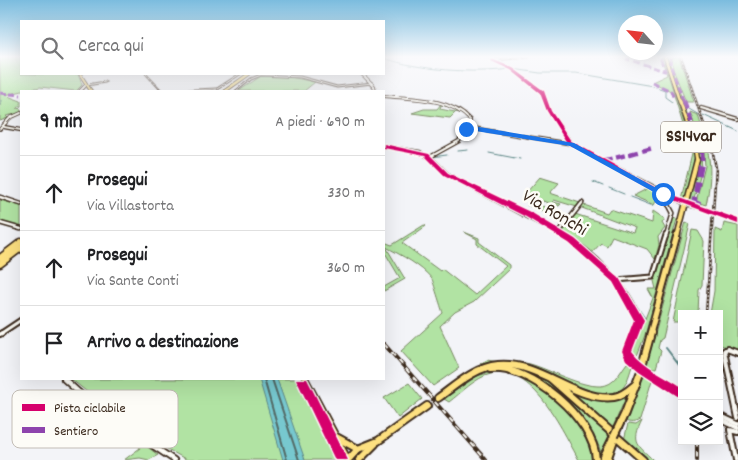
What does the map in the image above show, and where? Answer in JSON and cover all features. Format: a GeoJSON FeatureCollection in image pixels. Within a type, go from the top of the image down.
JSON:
{"type":"FeatureCollection","features":[{"type":"Feature","properties":{"kind":"highway"},"geometry":{"type":"LineString","coordinates":[[228,90],[244,78]]}},
{"type":"Feature","properties":{"kind":"highway","name":"SS14var"},"geometry":{"type":"LineString","coordinates":[[602,460],[625,413],[637,382],[695,169],[696,152],[672,78]]}},
{"type":"Feature","properties":{"kind":"highway"},"geometry":{"type":"LineString","coordinates":[[0,258],[20,243]]}},
{"type":"Feature","properties":{"kind":"highway"},"geometry":{"type":"LineString","coordinates":[[0,264],[20,249]]}},
{"type":"Feature","properties":{"kind":"highway"},"geometry":{"type":"LineString","coordinates":[[438,398],[482,369],[510,364],[534,370],[606,397],[620,395],[637,382]]}},
{"type":"Feature","properties":{"kind":"highway"},"geometry":{"type":"LineString","coordinates":[[468,378],[484,370],[494,368],[523,373],[546,389],[584,426],[596,448],[596,460]]}},
{"type":"Feature","properties":{"kind":"highway"},"geometry":{"type":"LineString","coordinates":[[534,370],[558,384],[644,460]]}},
{"type":"Feature","properties":{"kind":"highway"},"geometry":{"type":"LineString","coordinates":[[348,460],[358,449],[378,441],[427,406]]}},
{"type":"Feature","properties":{"kind":"highway"},"geometry":{"type":"LineString","coordinates":[[607,460],[614,436]]}},
{"type":"Feature","properties":{"kind":"highway"},"geometry":{"type":"LineString","coordinates":[[336,437],[358,449]]}},
{"type":"Feature","properties":{"kind":"highway"},"geometry":{"type":"LineString","coordinates":[[359,460],[378,441]]}},
{"type":"Feature","properties":{"kind":"highway"},"geometry":{"type":"LineString","coordinates":[[366,460],[369,452]]}},
{"type":"Feature","properties":{"kind":"main road"},"geometry":{"type":"LineString","coordinates":[[82,78],[90,90]]}},
{"type":"Feature","properties":{"kind":"main road"},"geometry":{"type":"LineString","coordinates":[[306,380],[348,460]]}},
{"type":"Feature","properties":{"kind":"street"},"geometry":{"type":"LineString","coordinates":[[181,90],[193,88],[216,89],[233,78]]}},
{"type":"Feature","properties":{"kind":"street"},"geometry":{"type":"LineString","coordinates":[[237,90],[254,78]]}},
{"type":"Feature","properties":{"kind":"street"},"geometry":{"type":"LineString","coordinates":[[302,78],[337,87],[372,83]]}},
{"type":"Feature","properties":{"kind":"street"},"geometry":{"type":"LineString","coordinates":[[367,78],[372,83],[375,90]]}},
{"type":"Feature","properties":{"kind":"street"},"geometry":{"type":"LineString","coordinates":[[525,78],[542,92],[549,111],[566,139],[572,144],[663,194],[682,202]]}},
{"type":"Feature","properties":{"kind":"street"},"geometry":{"type":"LineString","coordinates":[[81,90],[86,86],[105,82]]}},
{"type":"Feature","properties":{"kind":"street"},"geometry":{"type":"LineString","coordinates":[[385,96],[448,105],[466,114],[470,120],[469,125],[460,140],[430,157]]}},
{"type":"Feature","properties":{"kind":"street"},"geometry":{"type":"LineString","coordinates":[[701,108],[738,119]]}},
{"type":"Feature","properties":{"kind":"street"},"geometry":{"type":"LineString","coordinates":[[5,127],[10,118],[20,113]]}},
{"type":"Feature","properties":{"kind":"street"},"geometry":{"type":"LineString","coordinates":[[469,125],[473,128]]}},
{"type":"Feature","properties":{"kind":"street"},"geometry":{"type":"LineString","coordinates":[[0,129],[5,127],[20,130]]}},
{"type":"Feature","properties":{"kind":"street"},"geometry":{"type":"LineString","coordinates":[[466,129],[473,128],[572,144]]}},
{"type":"Feature","properties":{"kind":"street"},"geometry":{"type":"LineString","coordinates":[[560,141],[566,139]]}},
{"type":"Feature","properties":{"kind":"street","name":"Via Ronchi"},"geometry":{"type":"LineString","coordinates":[[385,146],[421,152],[430,157],[446,174],[559,232],[616,280],[639,318],[627,351],[641,368]]}},
{"type":"Feature","properties":{"kind":"street"},"geometry":{"type":"LineString","coordinates":[[616,280],[652,278],[672,215],[663,194]]}},
{"type":"Feature","properties":{"kind":"street"},"geometry":{"type":"LineString","coordinates":[[0,197],[20,204]]}},
{"type":"Feature","properties":{"kind":"street"},"geometry":{"type":"LineString","coordinates":[[559,232],[582,203]]}},
{"type":"Feature","properties":{"kind":"street"},"geometry":{"type":"LineString","coordinates":[[690,205],[708,210]]}},
{"type":"Feature","properties":{"kind":"street"},"geometry":{"type":"LineString","coordinates":[[717,214],[738,222]]}},
{"type":"Feature","properties":{"kind":"street"},"geometry":{"type":"LineString","coordinates":[[0,223],[20,229]]}},
{"type":"Feature","properties":{"kind":"street"},"geometry":{"type":"LineString","coordinates":[[0,334],[20,321]]}},
{"type":"Feature","properties":{"kind":"street"},"geometry":{"type":"LineString","coordinates":[[738,353],[725,349],[738,418]]}},
{"type":"Feature","properties":{"kind":"street"},"geometry":{"type":"LineString","coordinates":[[641,368],[678,391]]}},
{"type":"Feature","properties":{"kind":"street"},"geometry":{"type":"LineString","coordinates":[[65,380],[77,390]]}},
{"type":"Feature","properties":{"kind":"street"},"geometry":{"type":"LineString","coordinates":[[723,417],[738,424]]}},
{"type":"Feature","properties":{"kind":"street"},"geometry":{"type":"LineString","coordinates":[[723,421],[738,430]]}},
{"type":"Feature","properties":{"kind":"street"},"geometry":{"type":"LineString","coordinates":[[736,460],[731,429],[738,430]]}},
{"type":"Feature","properties":{"kind":"street"},"geometry":{"type":"LineString","coordinates":[[156,448],[174,460]]}},
{"type":"Feature","properties":{"kind":"green space"},"geometry":{"type":"Polygon","coordinates":[[[0,78],[80,78],[82,85],[77,90],[40,87],[20,90],[5,95],[20,101],[20,106],[17,108],[20,109],[20,113],[6,116],[8,118],[0,121],[0,78]]]}},
{"type":"Feature","properties":{"kind":"green space"},"geometry":{"type":"Polygon","coordinates":[[[257,78],[297,78],[315,82],[305,90],[240,90],[257,78]]]}},
{"type":"Feature","properties":{"kind":"green space"},"geometry":{"type":"Polygon","coordinates":[[[660,78],[669,78],[694,151],[694,167],[684,201],[681,200],[692,154],[673,92],[652,82],[660,78]]]}},
{"type":"Feature","properties":{"kind":"green space"},"geometry":{"type":"Polygon","coordinates":[[[673,78],[675,78],[701,154],[702,169],[693,203],[695,205],[688,203],[698,166],[698,152],[673,78]]]}},
{"type":"Feature","properties":{"kind":"green space"},"geometry":{"type":"Polygon","coordinates":[[[677,78],[686,78],[694,102],[686,102],[677,78]]]}},
{"type":"Feature","properties":{"kind":"green space"},"geometry":{"type":"Polygon","coordinates":[[[441,104],[449,107],[441,105],[440,109],[456,112],[450,118],[412,113],[424,109],[437,109],[441,104]]]}},
{"type":"Feature","properties":{"kind":"green space"},"geometry":{"type":"Polygon","coordinates":[[[690,112],[698,115],[709,159],[710,180],[706,205],[696,202],[705,166],[704,153],[690,112]]]}},
{"type":"Feature","properties":{"kind":"green space"},"geometry":{"type":"Polygon","coordinates":[[[540,177],[559,183],[550,193],[580,203],[577,207],[554,200],[553,202],[561,204],[559,206],[543,201],[540,205],[555,211],[552,214],[527,205],[534,197],[526,193],[540,177]]]}},
{"type":"Feature","properties":{"kind":"green space"},"geometry":{"type":"Polygon","coordinates":[[[649,188],[660,194],[654,205],[633,196],[649,188]]]}},
{"type":"Feature","properties":{"kind":"green space"},"geometry":{"type":"Polygon","coordinates":[[[0,200],[20,206],[20,228],[0,222],[0,200]]]}},
{"type":"Feature","properties":{"kind":"green space"},"geometry":{"type":"Polygon","coordinates":[[[584,205],[607,213],[610,209],[652,223],[653,211],[665,219],[662,223],[665,228],[658,237],[659,245],[655,259],[647,249],[612,236],[607,246],[601,243],[591,254],[563,232],[575,214],[633,233],[635,228],[582,208],[584,205]]]}},
{"type":"Feature","properties":{"kind":"green space"},"geometry":{"type":"Polygon","coordinates":[[[673,218],[677,219],[645,335],[635,361],[631,355],[653,298],[648,289],[656,289],[654,281],[673,218]]]}},
{"type":"Feature","properties":{"kind":"green space"},"geometry":{"type":"Polygon","coordinates":[[[686,222],[690,224],[663,338],[660,340],[658,348],[661,351],[656,368],[646,367],[686,222]]]}},
{"type":"Feature","properties":{"kind":"green space"},"geometry":{"type":"Polygon","coordinates":[[[724,223],[738,226],[738,352],[723,346],[723,310],[711,310],[714,291],[715,229],[722,232],[724,223]]]}},
{"type":"Feature","properties":{"kind":"green space"},"geometry":{"type":"Polygon","coordinates":[[[424,225],[426,226],[402,243],[440,271],[442,269],[475,295],[506,266],[477,244],[477,239],[464,232],[479,238],[479,242],[509,265],[509,269],[474,302],[455,312],[440,326],[459,368],[433,386],[401,351],[443,313],[432,279],[428,274],[405,257],[386,247],[405,279],[385,290],[385,286],[400,278],[385,253],[385,242],[392,245],[424,225]]]}},
{"type":"Feature","properties":{"kind":"green space"},"geometry":{"type":"Polygon","coordinates":[[[692,230],[698,231],[704,241],[702,285],[699,290],[698,310],[678,310],[678,322],[673,322],[692,230]]]}},
{"type":"Feature","properties":{"kind":"green space"},"geometry":{"type":"Polygon","coordinates":[[[487,360],[530,364],[593,386],[610,383],[627,363],[632,366],[621,390],[612,394],[605,394],[596,393],[525,365],[497,362],[480,364],[487,360]]]}},
{"type":"Feature","properties":{"kind":"green space"},"geometry":{"type":"Polygon","coordinates":[[[517,369],[547,378],[610,434],[601,453],[589,430],[569,408],[525,373],[517,369]]]}},
{"type":"Feature","properties":{"kind":"green space"},"geometry":{"type":"Polygon","coordinates":[[[499,370],[527,379],[551,396],[591,441],[592,460],[579,460],[555,417],[533,389],[520,379],[506,374],[491,374],[474,382],[449,402],[444,399],[477,376],[499,370]]]}},
{"type":"Feature","properties":{"kind":"green space"},"geometry":{"type":"Polygon","coordinates":[[[642,371],[652,380],[640,420],[636,422],[625,421],[642,371]]]}},
{"type":"Feature","properties":{"kind":"green space"},"geometry":{"type":"Polygon","coordinates":[[[72,380],[303,380],[343,460],[187,460],[166,448],[178,448],[178,390],[85,390],[72,380]]]}},
{"type":"Feature","properties":{"kind":"green space"},"geometry":{"type":"Polygon","coordinates":[[[409,383],[422,399],[398,418],[384,398],[409,383]]]}},
{"type":"Feature","properties":{"kind":"green space"},"geometry":{"type":"Polygon","coordinates":[[[560,383],[597,396],[627,395],[612,429],[560,383]]]}},
{"type":"Feature","properties":{"kind":"green space"},"geometry":{"type":"Polygon","coordinates":[[[642,421],[637,434],[638,443],[643,451],[653,460],[647,460],[624,440],[628,424],[636,425],[642,421]]]}},
{"type":"Feature","properties":{"kind":"green space"},"geometry":{"type":"Polygon","coordinates":[[[140,448],[149,448],[158,455],[149,460],[140,458],[124,460],[140,448]]]}},
{"type":"Feature","properties":{"kind":"water"},"geometry":{"type":"Polygon","coordinates":[[[259,380],[277,380],[305,460],[283,460],[259,380]]]}},
{"type":"Feature","properties":{"kind":"waterway"},"geometry":{"type":"LineString","coordinates":[[608,78],[653,86],[665,90],[665,97],[672,102]]}},
{"type":"Feature","properties":{"kind":"waterway"},"geometry":{"type":"LineString","coordinates":[[0,101],[2,101],[0,105]]}},
{"type":"Feature","properties":{"kind":"waterway"},"geometry":{"type":"LineString","coordinates":[[689,109],[699,115]]}},
{"type":"Feature","properties":{"kind":"waterway"},"geometry":{"type":"LineString","coordinates":[[703,115],[738,131]]}},
{"type":"Feature","properties":{"kind":"waterway"},"geometry":{"type":"LineString","coordinates":[[458,151],[468,150]]}},
{"type":"Feature","properties":{"kind":"waterway"},"geometry":{"type":"LineString","coordinates":[[489,153],[520,159]]}},
{"type":"Feature","properties":{"kind":"waterway"},"geometry":{"type":"LineString","coordinates":[[431,157],[447,155]]}},
{"type":"Feature","properties":{"kind":"waterway"},"geometry":{"type":"LineString","coordinates":[[593,182],[603,186]]}},
{"type":"Feature","properties":{"kind":"waterway"},"geometry":{"type":"LineString","coordinates":[[466,183],[514,206]]}},
{"type":"Feature","properties":{"kind":"waterway"},"geometry":{"type":"LineString","coordinates":[[609,188],[624,194]]}},
{"type":"Feature","properties":{"kind":"waterway"},"geometry":{"type":"LineString","coordinates":[[630,197],[653,206]]}},
{"type":"Feature","properties":{"kind":"waterway"},"geometry":{"type":"LineString","coordinates":[[562,233],[576,242]]}},
{"type":"Feature","properties":{"kind":"waterway"},"geometry":{"type":"LineString","coordinates":[[623,285],[645,318]]}},
{"type":"Feature","properties":{"kind":"waterway"},"geometry":{"type":"LineString","coordinates":[[666,348],[678,364]]}},
{"type":"Feature","properties":{"kind":"tunnel"},"geometry":{"type":"LineString","coordinates":[[427,406],[438,398]]}},
{"type":"Feature","properties":{"kind":"railway"},"geometry":{"type":"LineString","coordinates":[[150,78],[161,90]]}},
{"type":"Feature","properties":{"kind":"railway"},"geometry":{"type":"LineString","coordinates":[[688,78],[712,148],[716,168],[706,310]]}},
{"type":"Feature","properties":{"kind":"railway"},"geometry":{"type":"LineString","coordinates":[[385,345],[486,460]]}},
{"type":"Feature","properties":{"kind":"railway"},"geometry":{"type":"LineString","coordinates":[[697,445],[697,460]]}},
{"type":"Feature","properties":{"kind":"marked path"},"geometry":{"type":"LineString","coordinates":[[675,78],[702,152],[702,168],[694,202],[700,205]]}},
{"type":"Feature","properties":{"kind":"marked path"},"geometry":{"type":"LineString","coordinates":[[652,82],[671,91],[674,99]]}},
{"type":"Feature","properties":{"kind":"marked path"},"geometry":{"type":"LineString","coordinates":[[0,93],[20,95]]}},
{"type":"Feature","properties":{"kind":"marked path"},"geometry":{"type":"LineString","coordinates":[[603,161],[653,148]]}},
{"type":"Feature","properties":{"kind":"cycle path"},"geometry":{"type":"LineString","coordinates":[[524,78],[542,92],[549,111],[569,142],[663,194],[738,222]]}},
{"type":"Feature","properties":{"kind":"cycle path"},"geometry":{"type":"LineString","coordinates":[[385,146],[427,155],[446,174],[529,215],[572,241],[616,280],[639,320],[627,351],[630,356],[642,368],[678,391]]}},
{"type":"Feature","properties":{"kind":"cycle path"},"geometry":{"type":"LineString","coordinates":[[302,380],[342,460]]}},
{"type":"Feature","properties":{"kind":"route"},"geometry":{"type":"LineString","coordinates":[[466,129],[473,128],[572,144],[663,194]]}}]}
